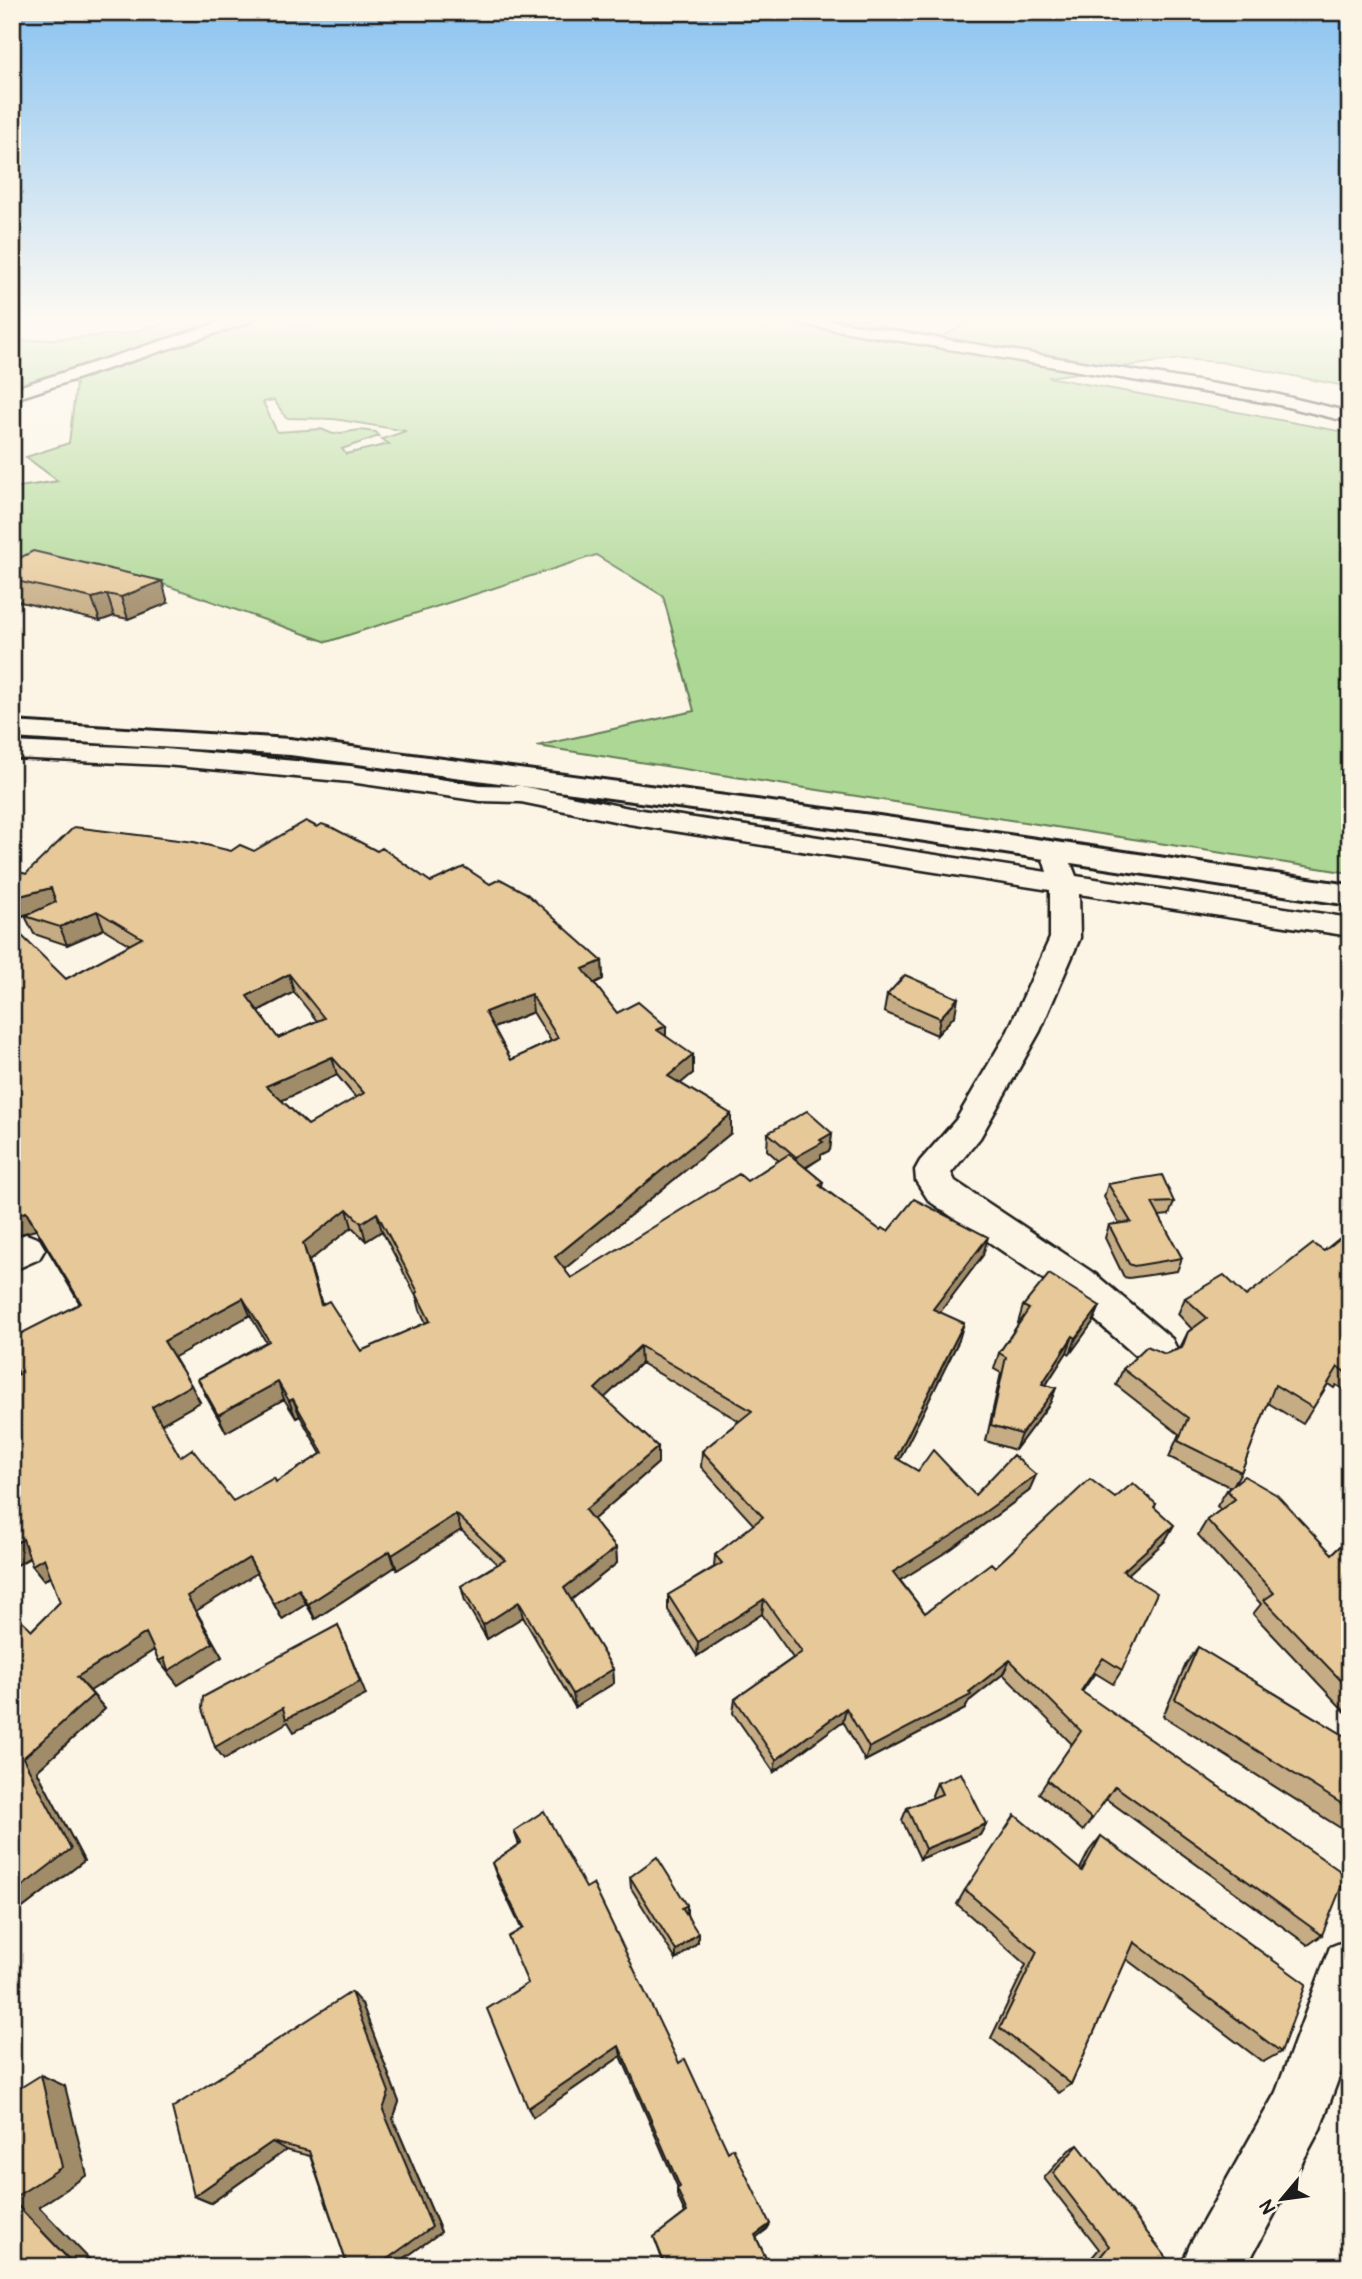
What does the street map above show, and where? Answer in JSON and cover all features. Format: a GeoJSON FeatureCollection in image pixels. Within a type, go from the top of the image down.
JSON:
{"type":"FeatureCollection","features":[{"type":"Feature","properties":{"kind":"main road"},"geometry":{"type":"LineString","coordinates":[[12,730],[290,747],[1054,849],[1350,895]]}},
{"type":"Feature","properties":{"kind":"street"},"geometry":{"type":"LineString","coordinates":[[12,750],[43,754],[165,757],[350,774],[480,793],[521,794],[629,816],[1350,927]]}},
{"type":"Feature","properties":{"kind":"street"},"geometry":{"type":"LineString","coordinates":[[1054,849],[1064,882],[1065,938],[1024,1031],[968,1129],[933,1170],[934,1181],[942,1191],[1020,1239],[1122,1316],[1158,1352]]}},
{"type":"Feature","properties":{"kind":"street"},"geometry":{"type":"LineString","coordinates":[[1212,2267],[1299,2108],[1350,1967]]}},
{"type":"Feature","properties":{"kind":"green space"},"geometry":{"type":"Polygon","coordinates":[[[71,425],[274,425],[277,432],[321,429],[333,434],[360,430],[376,432],[379,436],[342,449],[346,454],[389,444],[382,439],[406,431],[372,425],[1309,425],[1350,433],[1350,873],[537,746],[694,711],[663,596],[596,555],[327,642],[157,582],[12,555],[12,488],[58,481],[26,457],[69,443],[71,425]]]}},
{"type":"Feature","properties":{"kind":"building"},"geometry":{"type":"Polygon","coordinates":[[[33,551],[162,581],[121,597],[107,594],[92,598],[12,580],[12,562],[33,551]]]}},
{"type":"Feature","properties":{"kind":"building"},"geometry":{"type":"Polygon","coordinates":[[[306,821],[317,827],[322,824],[333,828],[377,851],[382,848],[431,882],[464,867],[490,884],[500,879],[526,893],[602,961],[583,969],[617,1013],[638,1002],[666,1026],[657,1030],[693,1055],[668,1076],[731,1114],[555,1257],[571,1278],[739,1174],[747,1181],[789,1154],[823,1182],[819,1185],[880,1230],[882,1228],[888,1231],[914,1199],[988,1237],[933,1309],[964,1323],[896,1458],[918,1471],[933,1450],[975,1495],[1013,1455],[1036,1475],[956,1533],[893,1572],[925,1613],[991,1563],[995,1567],[1090,1479],[1115,1498],[1133,1483],[1174,1525],[1123,1571],[1157,1593],[1122,1670],[1103,1658],[1081,1691],[1346,1875],[1322,1935],[1115,1786],[1092,1819],[1047,1780],[1081,1731],[1010,1660],[969,1692],[971,1695],[869,1748],[846,1708],[776,1760],[735,1699],[802,1652],[764,1599],[698,1642],[668,1595],[722,1563],[715,1555],[763,1517],[702,1451],[752,1411],[640,1346],[595,1389],[658,1447],[585,1510],[616,1548],[564,1588],[613,1669],[573,1694],[519,1602],[483,1625],[461,1586],[505,1560],[456,1514],[392,1555],[390,1551],[308,1604],[299,1589],[274,1604],[249,1558],[187,1596],[213,1643],[168,1671],[164,1658],[159,1661],[146,1633],[77,1677],[93,1695],[23,1758],[71,1849],[12,1894],[12,1614],[32,1630],[60,1602],[44,1558],[32,1565],[23,1539],[12,1545],[12,1377],[19,1374],[12,1360],[12,1338],[81,1303],[26,1212],[12,1216],[12,931],[16,930],[66,979],[142,938],[97,911],[60,927],[25,916],[56,902],[51,888],[12,898],[12,870],[26,874],[74,827],[194,842],[231,851],[240,845],[254,851],[306,821]],[[289,974],[247,996],[278,1038],[324,1018],[289,974]],[[531,994],[485,1012],[511,1060],[558,1038],[531,994]],[[332,1057],[266,1086],[308,1125],[364,1093],[332,1057]],[[347,1209],[303,1243],[321,1305],[329,1301],[361,1351],[430,1321],[377,1213],[361,1223],[347,1209]],[[243,1298],[164,1341],[191,1385],[152,1407],[180,1457],[192,1449],[233,1501],[274,1478],[276,1482],[323,1453],[293,1399],[289,1401],[278,1382],[218,1415],[198,1379],[269,1341],[243,1298]]]}},
{"type":"Feature","properties":{"kind":"building"},"geometry":{"type":"Polygon","coordinates":[[[905,975],[958,998],[940,1018],[887,995],[905,975]]]}},
{"type":"Feature","properties":{"kind":"building"},"geometry":{"type":"Polygon","coordinates":[[[807,1111],[832,1133],[820,1140],[823,1142],[796,1157],[768,1133],[807,1111]]]}},
{"type":"Feature","properties":{"kind":"building"},"geometry":{"type":"Polygon","coordinates":[[[1162,1175],[1174,1202],[1152,1203],[1182,1258],[1134,1266],[1129,1264],[1109,1225],[1131,1222],[1108,1184],[1162,1175]]]}},
{"type":"Feature","properties":{"kind":"building"},"geometry":{"type":"Polygon","coordinates":[[[1350,1230],[1350,1371],[1347,1369],[1345,1372],[1338,1367],[1313,1408],[1275,1385],[1241,1472],[1178,1441],[1188,1418],[1123,1369],[1147,1346],[1165,1354],[1182,1348],[1188,1332],[1207,1318],[1185,1298],[1224,1275],[1246,1296],[1313,1244],[1324,1251],[1350,1230]]]}},
{"type":"Feature","properties":{"kind":"building"},"geometry":{"type":"Polygon","coordinates":[[[1049,1274],[1100,1306],[1076,1338],[1073,1336],[1042,1384],[1056,1388],[1021,1434],[991,1425],[1006,1357],[999,1353],[1029,1309],[1023,1306],[1049,1274]]]}},
{"type":"Feature","properties":{"kind":"building"},"geometry":{"type":"Polygon","coordinates":[[[1244,1476],[1277,1495],[1332,1554],[1350,1537],[1350,1690],[1264,1600],[1274,1593],[1207,1520],[1235,1499],[1227,1490],[1244,1476]]]}},
{"type":"Feature","properties":{"kind":"building"},"geometry":{"type":"Polygon","coordinates":[[[338,1625],[360,1682],[286,1719],[283,1708],[215,1747],[202,1709],[203,1697],[338,1625]]]}},
{"type":"Feature","properties":{"kind":"building"},"geometry":{"type":"Polygon","coordinates":[[[1198,1647],[1350,1739],[1350,1809],[1175,1699],[1198,1647]]]}},
{"type":"Feature","properties":{"kind":"building"},"geometry":{"type":"Polygon","coordinates":[[[961,1773],[986,1824],[925,1849],[907,1808],[942,1794],[937,1783],[961,1773]]]}},
{"type":"Feature","properties":{"kind":"building"},"geometry":{"type":"Polygon","coordinates":[[[544,1811],[586,1888],[593,1884],[679,2063],[685,2059],[728,2152],[733,2148],[770,2224],[755,2235],[770,2267],[666,2267],[654,2237],[687,2212],[677,2189],[680,2187],[619,2046],[528,2108],[487,2009],[528,1983],[508,1937],[523,1928],[492,1863],[521,1843],[514,1831],[544,1811]]]}},
{"type":"Feature","properties":{"kind":"building"},"geometry":{"type":"Polygon","coordinates":[[[1015,1815],[1082,1871],[1101,1836],[1306,1984],[1281,2052],[1134,1942],[1071,2084],[1000,2028],[1037,1952],[965,1890],[1015,1815]]]}},
{"type":"Feature","properties":{"kind":"building"},"geometry":{"type":"Polygon","coordinates":[[[657,1857],[687,1905],[682,1908],[698,1933],[676,1951],[630,1877],[657,1857]]]}},
{"type":"Feature","properties":{"kind":"building"},"geometry":{"type":"Polygon","coordinates":[[[351,1992],[389,2092],[383,2110],[432,2227],[376,2267],[348,2267],[309,2151],[272,2142],[194,2196],[172,2108],[351,1992]]]}},
{"type":"Feature","properties":{"kind":"building"},"geometry":{"type":"Polygon","coordinates":[[[41,2075],[62,2167],[12,2199],[12,2093],[41,2075]]]}},
{"type":"Feature","properties":{"kind":"building"},"geometry":{"type":"Polygon","coordinates":[[[1078,2145],[1174,2267],[1092,2267],[1109,2246],[1053,2173],[1078,2145]]]}},
{"type":"Feature","properties":{"kind":"building"},"geometry":{"type":"Polygon","coordinates":[[[12,2200],[76,2267],[12,2267],[12,2200]]]}}]}
